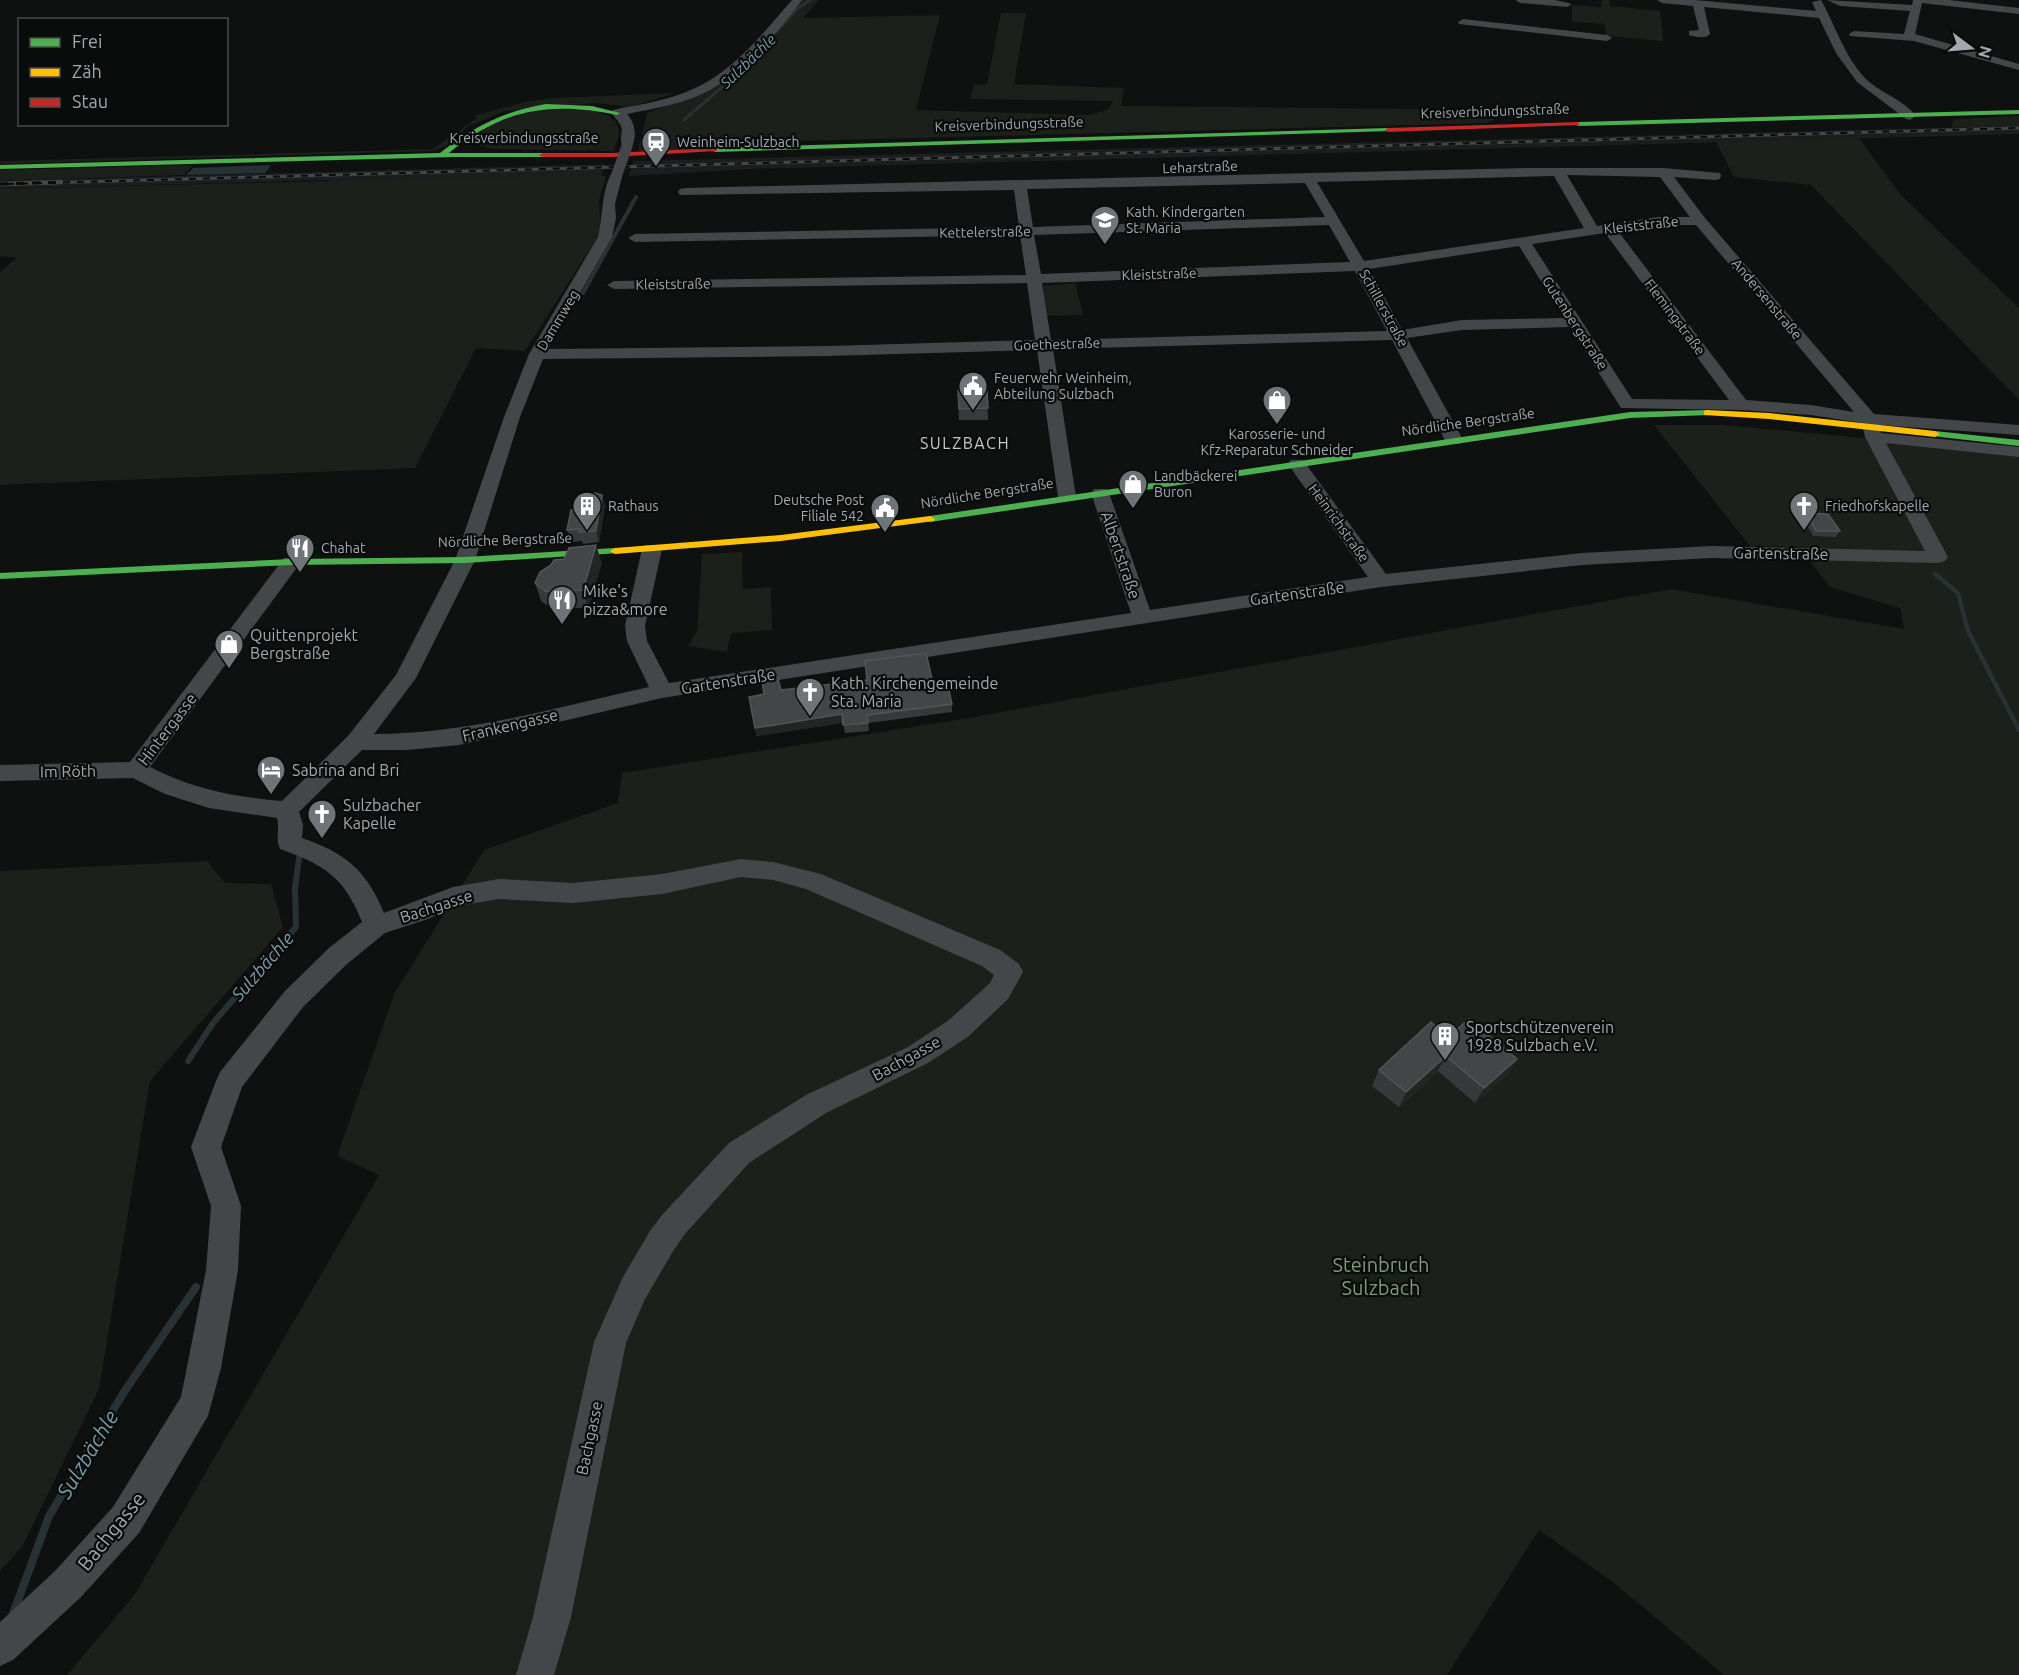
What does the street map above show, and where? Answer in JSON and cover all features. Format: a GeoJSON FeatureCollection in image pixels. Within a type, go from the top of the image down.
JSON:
{"type":"FeatureCollection","features":[{"type":"Feature","properties":{"kind":"main road"},"geometry":{"type":"LineString","coordinates":[[448,155],[490,119],[537,106],[581,105],[621,114]]}},
{"type":"Feature","properties":{"kind":"main road","name":"Kreisverbindungsstraße"},"geometry":{"type":"LineString","coordinates":[[0,167],[448,155],[612,154],[1902,112],[1948,115],[2019,112]]}},
{"type":"Feature","properties":{"kind":"main road"},"geometry":{"type":"LineString","coordinates":[[470,137],[496,155]]}},
{"type":"Feature","properties":{"kind":"main road","name":"Nördliche Bergstraße"},"geometry":{"type":"LineString","coordinates":[[0,576],[291,562],[465,560],[652,549],[805,535],[1630,415],[1698,412],[1769,416],[2019,443]]}},
{"type":"Feature","properties":{"kind":"street"},"geometry":{"type":"LineString","coordinates":[[621,114],[691,94],[716,82],[778,22],[797,0]]}},
{"type":"Feature","properties":{"kind":"street"},"geometry":{"type":"LineString","coordinates":[[1520,0],[1567,2],[1570,33]]}},
{"type":"Feature","properties":{"kind":"street"},"geometry":{"type":"LineString","coordinates":[[1662,0],[1824,15]]}},
{"type":"Feature","properties":{"kind":"street"},"geometry":{"type":"LineString","coordinates":[[1816,0],[1846,57],[1862,81],[1902,112]]}},
{"type":"Feature","properties":{"kind":"street"},"geometry":{"type":"LineString","coordinates":[[1833,0],[1840,3],[1919,3],[2019,11]]}},
{"type":"Feature","properties":{"kind":"street"},"geometry":{"type":"LineString","coordinates":[[1911,38],[1908,34],[1919,3]]}},
{"type":"Feature","properties":{"kind":"street"},"geometry":{"type":"LineString","coordinates":[[1693,33],[1705,34],[1698,4]]}},
{"type":"Feature","properties":{"kind":"street"},"geometry":{"type":"LineString","coordinates":[[1463,22],[1607,38]]}},
{"type":"Feature","properties":{"kind":"street"},"geometry":{"type":"LineString","coordinates":[[1854,34],[1911,38],[2019,67]]}},
{"type":"Feature","properties":{"kind":"street","name":"Dammweg"},"geometry":{"type":"LineString","coordinates":[[465,560],[512,417],[537,354],[605,237],[609,218],[608,204],[627,146],[630,128],[621,114]]}},
{"type":"Feature","properties":{"kind":"street","name":"Leharstraße"},"geometry":{"type":"LineString","coordinates":[[685,192],[1020,187],[1559,173],[1663,172],[1715,176]]}},
{"type":"Feature","properties":{"kind":"street","name":"Andersenstraße"},"geometry":{"type":"LineString","coordinates":[[1663,172],[1700,221],[1871,427],[1938,557]]}},
{"type":"Feature","properties":{"kind":"street"},"geometry":{"type":"LineString","coordinates":[[1559,173],[1592,230]]}},
{"type":"Feature","properties":{"kind":"street","name":"Schillerstraße"},"geometry":{"type":"LineString","coordinates":[[1308,179],[1335,221],[1399,335],[1454,440]]}},
{"type":"Feature","properties":{"kind":"street"},"geometry":{"type":"LineString","coordinates":[[1020,187],[1032,279],[1067,498]]}},
{"type":"Feature","properties":{"kind":"street","name":"Kettelerstraße"},"geometry":{"type":"LineString","coordinates":[[635,238],[1025,231],[1335,221]]}},
{"type":"Feature","properties":{"kind":"street","name":"Kleiststraße"},"geometry":{"type":"LineString","coordinates":[[614,285],[1032,279],[1360,266],[1658,221],[1700,221]]}},
{"type":"Feature","properties":{"kind":"street","name":"Flemingstraße"},"geometry":{"type":"LineString","coordinates":[[1608,228],[1742,405]]}},
{"type":"Feature","properties":{"kind":"street","name":"Gutenbergstraße"},"geometry":{"type":"LineString","coordinates":[[1523,241],[1627,404],[1742,405]]}},
{"type":"Feature","properties":{"kind":"street","name":"Goethestraße"},"geometry":{"type":"LineString","coordinates":[[537,354],[817,351],[1399,335],[1462,325],[1575,322]]}},
{"type":"Feature","properties":{"kind":"street"},"geometry":{"type":"LineString","coordinates":[[1742,405],[1811,410],[1871,427],[2019,452]]}},
{"type":"Feature","properties":{"kind":"street"},"geometry":{"type":"LineString","coordinates":[[1871,427],[2019,430]]}},
{"type":"Feature","properties":{"kind":"street","name":"Heinrichstraße"},"geometry":{"type":"LineString","coordinates":[[1297,464],[1381,581]]}},
{"type":"Feature","properties":{"kind":"street","name":"Albertstraße"},"geometry":{"type":"LineString","coordinates":[[1100,493],[1142,616]]}},
{"type":"Feature","properties":{"kind":"street"},"geometry":{"type":"LineString","coordinates":[[652,549],[635,626],[637,641],[662,691]]}},
{"type":"Feature","properties":{"kind":"street","name":"Gartenstraße"},"geometry":{"type":"LineString","coordinates":[[662,691],[1381,581],[1582,559],[1711,552],[1938,557]]}},
{"type":"Feature","properties":{"kind":"street"},"geometry":{"type":"LineString","coordinates":[[376,925],[367,902],[351,875],[332,860],[289,843],[291,825],[287,810],[356,742],[405,678],[465,560]]}},
{"type":"Feature","properties":{"kind":"street","name":"Hintergasse"},"geometry":{"type":"LineString","coordinates":[[287,810],[199,798],[172,789],[136,770],[291,562]]}},
{"type":"Feature","properties":{"kind":"street","name":"Frankengasse"},"geometry":{"type":"LineString","coordinates":[[356,742],[407,742],[459,737],[662,691]]}},
{"type":"Feature","properties":{"kind":"street","name":"Im Röth"},"geometry":{"type":"LineString","coordinates":[[0,773],[136,770]]}},
{"type":"Feature","properties":{"kind":"street","name":"Bachgasse"},"geometry":{"type":"LineString","coordinates":[[0,1647],[68,1584],[126,1520],[196,1404],[206,1368],[222,1270],[226,1206],[206,1147],[230,1081],[294,999],[338,956],[376,925],[419,912],[453,897],[499,889],[573,893],[662,884],[741,868],[762,870],[812,882],[991,958],[1010,972],[999,991],[967,1020],[918,1055],[816,1104],[739,1153],[673,1225],[661,1242],[634,1288],[610,1342],[552,1617],[535,1675]]}},
{"type":"Feature","properties":{"kind":"shaded area"},"geometry":{"type":"Polygon","coordinates":[[[2019,126],[2019,134],[749,169],[629,176],[633,161],[2019,126]]]}},
{"type":"Feature","properties":{"kind":"shaded area"},"geometry":{"type":"Polygon","coordinates":[[[606,164],[601,177],[330,182],[330,180],[0,189],[0,181],[606,164]]]}},
{"type":"Feature","properties":{"kind":"shaded area"},"geometry":{"type":"Polygon","coordinates":[[[271,165],[265,173],[186,175],[193,168],[271,165]]]}},
{"type":"Feature","properties":{"kind":"green space"},"geometry":{"type":"Polygon","coordinates":[[[800,0],[819,0],[803,18],[940,15],[916,110],[1090,115],[1109,109],[1113,101],[970,99],[974,85],[987,84],[1001,13],[1026,13],[1014,84],[1124,88],[1121,106],[1426,109],[1496,119],[1486,123],[689,144],[686,150],[638,151],[647,113],[717,85],[800,0]]]}},
{"type":"Feature","properties":{"kind":"green space"},"geometry":{"type":"Polygon","coordinates":[[[1602,0],[1609,0],[1610,6],[1660,11],[1663,41],[1606,36],[1605,24],[1572,22],[1572,5],[1601,7],[1602,0]]]}},
{"type":"Feature","properties":{"kind":"green space"},"geometry":{"type":"Polygon","coordinates":[[[675,93],[630,107],[597,103],[505,111],[469,126],[446,146],[433,151],[0,164],[0,161],[433,149],[477,118],[474,116],[525,102],[552,98],[675,93]]]}},
{"type":"Feature","properties":{"kind":"green space"},"geometry":{"type":"Polygon","coordinates":[[[540,109],[583,110],[609,116],[617,124],[619,135],[613,151],[492,149],[481,146],[476,139],[477,134],[489,124],[540,109]]]}},
{"type":"Feature","properties":{"kind":"green space"},"geometry":{"type":"Polygon","coordinates":[[[2019,116],[2019,126],[1952,128],[1953,119],[2019,116]]]}},
{"type":"Feature","properties":{"kind":"green space"},"geometry":{"type":"Polygon","coordinates":[[[1859,138],[1900,194],[2019,308],[2019,400],[1811,185],[1734,177],[1716,142],[1859,138]]]}},
{"type":"Feature","properties":{"kind":"green space"},"geometry":{"type":"Polygon","coordinates":[[[193,165],[184,175],[0,181],[0,170],[193,165]]]}},
{"type":"Feature","properties":{"kind":"green space"},"geometry":{"type":"Polygon","coordinates":[[[606,176],[599,201],[601,232],[525,351],[476,348],[415,468],[0,485],[0,272],[17,258],[0,256],[0,189],[606,176]]]}},
{"type":"Feature","properties":{"kind":"green space"},"geometry":{"type":"Polygon","coordinates":[[[1075,283],[1083,315],[1047,316],[1043,286],[1075,283]]]}},
{"type":"Feature","properties":{"kind":"green space","name":"Steinbruch Sulzbach"},"geometry":{"type":"Polygon","coordinates":[[[1654,425],[1723,425],[2019,452],[2019,1675],[1724,1675],[1614,1583],[1539,1530],[1447,1675],[67,1675],[135,1594],[379,1175],[337,1156],[395,992],[484,850],[618,803],[622,773],[963,719],[1671,589],[1904,629],[1900,608],[1830,587],[1799,547],[1750,546],[1654,425]]]}},
{"type":"Feature","properties":{"kind":"green space"},"geometry":{"type":"Polygon","coordinates":[[[742,552],[743,589],[771,587],[772,630],[731,633],[727,652],[688,646],[697,631],[702,554],[742,552]]]}},
{"type":"Feature","properties":{"kind":"green space"},"geometry":{"type":"Polygon","coordinates":[[[207,861],[225,883],[271,884],[283,927],[150,1081],[99,1389],[22,1547],[0,1571],[0,871],[207,861]]]}},
{"type":"Feature","properties":{"kind":"building"},"geometry":{"type":"Polygon","coordinates":[[[958,391],[987,391],[988,408],[959,409],[958,391]]]}},
{"type":"Feature","properties":{"kind":"building"},"geometry":{"type":"Polygon","coordinates":[[[595,493],[602,495],[596,531],[567,530],[571,510],[588,509],[595,493]]]}},
{"type":"Feature","properties":{"kind":"building"},"geometry":{"type":"Polygon","coordinates":[[[1806,513],[1828,514],[1840,531],[1816,531],[1806,513]]]}},
{"type":"Feature","properties":{"kind":"building"},"geometry":{"type":"Polygon","coordinates":[[[596,545],[583,590],[545,591],[535,583],[540,572],[551,565],[554,560],[564,559],[569,548],[596,545]]]}},
{"type":"Feature","properties":{"kind":"building"},"geometry":{"type":"Polygon","coordinates":[[[926,653],[933,683],[947,681],[952,704],[867,715],[868,723],[843,725],[842,714],[755,728],[749,697],[764,694],[762,681],[778,679],[781,690],[867,680],[865,661],[926,653]]]}},
{"type":"Feature","properties":{"kind":"building"},"geometry":{"type":"Polygon","coordinates":[[[1469,1019],[1517,1059],[1484,1088],[1446,1056],[1406,1092],[1379,1070],[1431,1022],[1448,1037],[1469,1019]]]}},
{"type":"Feature","properties":{"kind":"waterway","name":"Sulzbächle"},"geometry":{"type":"LineString","coordinates":[[684,120],[738,73],[797,9],[810,0]]}},
{"type":"Feature","properties":{"kind":"waterway","name":"Sulzbächle"},"geometry":{"type":"LineString","coordinates":[[583,293],[636,197]]}},
{"type":"Feature","properties":{"kind":"waterway"},"geometry":{"type":"LineString","coordinates":[[1935,574],[1958,593],[1968,631],[2019,730]]}},
{"type":"Feature","properties":{"kind":"waterway","name":"Sulzbächle"},"geometry":{"type":"LineString","coordinates":[[188,1061],[213,1023],[296,927],[295,888],[299,858]]}},
{"type":"Feature","properties":{"kind":"waterway","name":"Sulzbächle"},"geometry":{"type":"LineString","coordinates":[[13,1614],[49,1516],[124,1392],[196,1287]]}},
{"type":"Feature","properties":{"kind":"railway"},"geometry":{"type":"LineString","coordinates":[[7,184],[2019,128]]}},
{"type":"Feature","properties":{"kind":"railway"},"geometry":{"type":"LineString","coordinates":[[0,184],[61,182]]}},
{"type":"Feature","properties":{"kind":"traffic: fast"},"geometry":{"type":"LineString","coordinates":[[442,155],[482,126],[524,110],[546,106],[568,106],[617,113]]}},
{"type":"Feature","properties":{"kind":"traffic: fast"},"geometry":{"type":"LineString","coordinates":[[1578,124],[2019,112]]}},
{"type":"Feature","properties":{"kind":"traffic: fast"},"geometry":{"type":"LineString","coordinates":[[715,150],[1388,130]]}},
{"type":"Feature","properties":{"kind":"traffic: fast"},"geometry":{"type":"LineString","coordinates":[[0,167],[454,155],[543,155]]}},
{"type":"Feature","properties":{"kind":"traffic: fast"},"geometry":{"type":"LineString","coordinates":[[930,519],[1630,415],[1707,413]]}},
{"type":"Feature","properties":{"kind":"traffic: fast"},"geometry":{"type":"LineString","coordinates":[[1935,434],[2019,443]]}},
{"type":"Feature","properties":{"kind":"traffic: fast"},"geometry":{"type":"LineString","coordinates":[[0,576],[291,562],[465,560],[615,551]]}},
{"type":"Feature","properties":{"kind":"traffic: slow"},"geometry":{"type":"LineString","coordinates":[[1707,413],[1769,416],[1935,434]]}},
{"type":"Feature","properties":{"kind":"traffic: slow"},"geometry":{"type":"LineString","coordinates":[[615,551],[781,538],[930,519]]}},
{"type":"Feature","properties":{"kind":"traffic: jam"},"geometry":{"type":"LineString","coordinates":[[1388,130],[1578,124]]}},
{"type":"Feature","properties":{"kind":"traffic: jam"},"geometry":{"type":"LineString","coordinates":[[543,155],[612,155],[715,150]]}},
{"type":"Feature","properties":{"kind":"place","name":"Weinheim-Sulzbach"},"geometry":{"type":"Point","coordinates":[656,168]}},
{"type":"Feature","properties":{"kind":"place","name":"Kath. Kindergarten St. Maria"},"geometry":{"type":"Point","coordinates":[1105,246]}},
{"type":"Feature","properties":{"kind":"place","name":"Feuerwehr Weinheim, Abteilung Sulzbach"},"geometry":{"type":"Point","coordinates":[973,412]}},
{"type":"Feature","properties":{"kind":"place","name":"Karosserie- und Kfz-Reparatur Schneider"},"geometry":{"type":"Point","coordinates":[1277,426]}},
{"type":"Feature","properties":{"kind":"place","name":"Landbäckerei Buron"},"geometry":{"type":"Point","coordinates":[1133,510]}},
{"type":"Feature","properties":{"kind":"place","name":"Rathaus"},"geometry":{"type":"Point","coordinates":[587,532]}},
{"type":"Feature","properties":{"kind":"place","name":"Friedhofskapelle"},"geometry":{"type":"Point","coordinates":[1804,532]}},
{"type":"Feature","properties":{"kind":"place","name":"Deutsche Post Filiale 542"},"geometry":{"type":"Point","coordinates":[885,534]}},
{"type":"Feature","properties":{"kind":"place","name":"Chahat"},"geometry":{"type":"Point","coordinates":[300,574]}},
{"type":"Feature","properties":{"kind":"place","name":"Mike's pizza&more"},"geometry":{"type":"Point","coordinates":[562,626]}},
{"type":"Feature","properties":{"kind":"place","name":"Quittenprojekt Bergstraße"},"geometry":{"type":"Point","coordinates":[229,670]}},
{"type":"Feature","properties":{"kind":"place","name":"Kath. Kirchengemeinde Sta. Maria"},"geometry":{"type":"Point","coordinates":[810,718]}},
{"type":"Feature","properties":{"kind":"place","name":"Sabrina and Bri"},"geometry":{"type":"Point","coordinates":[271,796]}},
{"type":"Feature","properties":{"kind":"place","name":"Sulzbacher Kapelle"},"geometry":{"type":"Point","coordinates":[322,840]}},
{"type":"Feature","properties":{"kind":"place","name":"Sportschützenverein 1928 Sulzbach e.V."},"geometry":{"type":"Point","coordinates":[1445,1062]}},
{"type":"Feature","properties":{"kind":"district","name":"SULZBACH"},"geometry":{"type":"Point","coordinates":[965,443]}}]}
